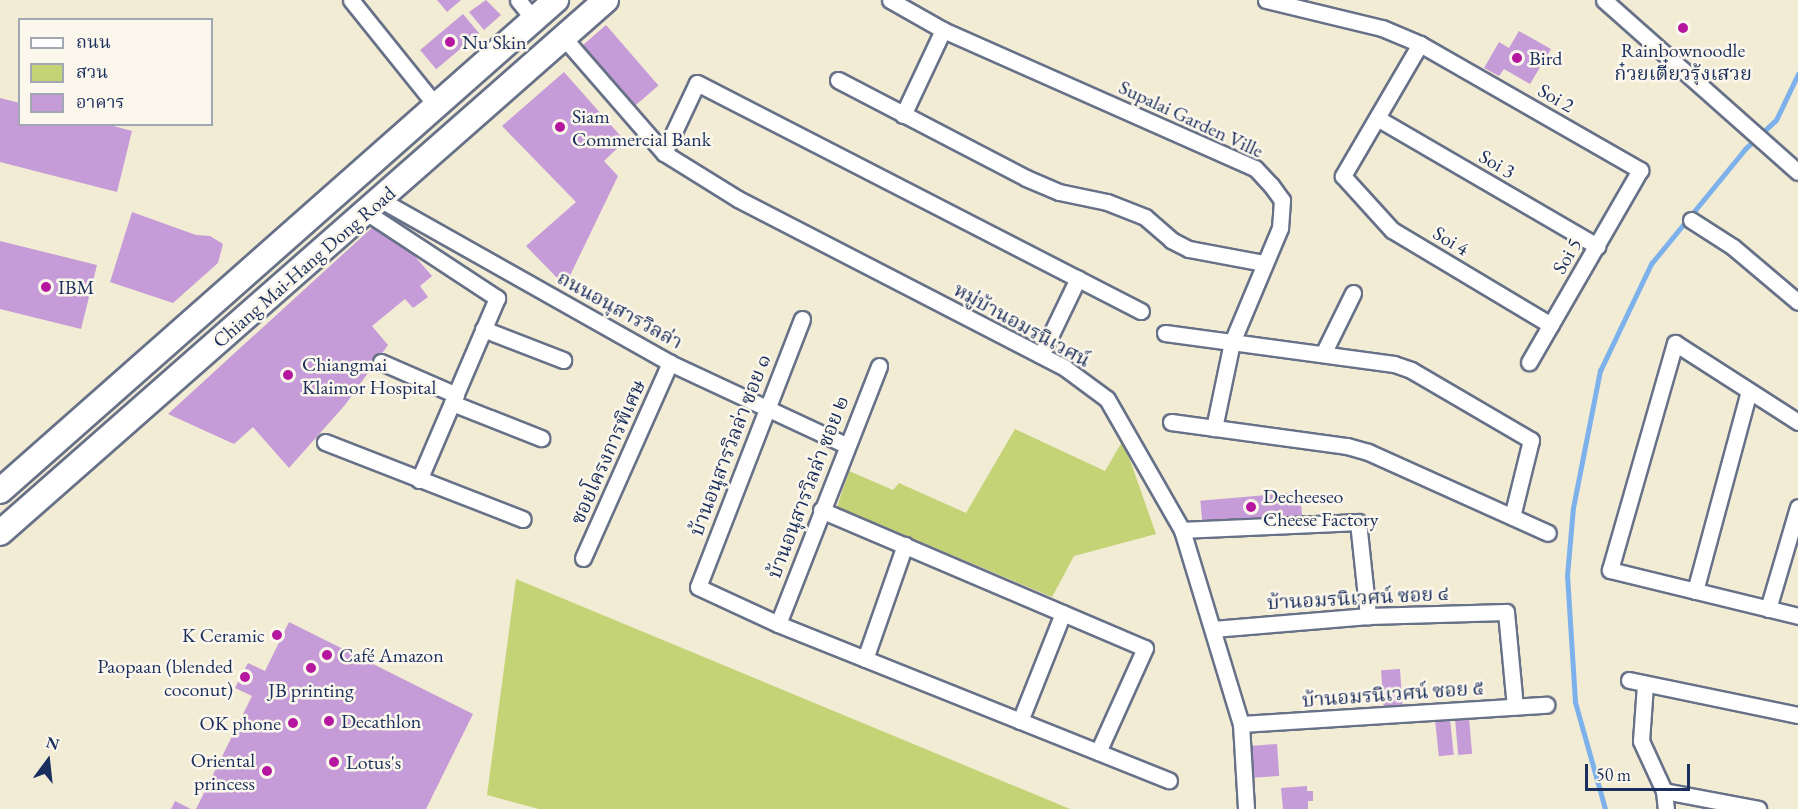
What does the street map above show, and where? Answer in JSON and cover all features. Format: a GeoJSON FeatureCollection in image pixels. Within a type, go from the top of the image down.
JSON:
{"type":"FeatureCollection","features":[{"type":"Feature","properties":{"kind":"main road","name":"Chiang Mai-Hang Dong Road"},"geometry":{"type":"LineString","coordinates":[[4,483],[556,0]]}},
{"type":"Feature","properties":{"kind":"main road","name":"Chiang Mai-Hang Dong Road"},"geometry":{"type":"LineString","coordinates":[[0,533],[606,0]]}},
{"type":"Feature","properties":{"kind":"main road"},"geometry":{"type":"LineString","coordinates":[[443,101],[470,121]]}},
{"type":"Feature","properties":{"kind":"street"},"geometry":{"type":"LineString","coordinates":[[351,0],[443,101]]}},
{"type":"Feature","properties":{"kind":"street"},"geometry":{"type":"LineString","coordinates":[[518,0],[534,20]]}},
{"type":"Feature","properties":{"kind":"street","name":"Supalai Garden Ville"},"geometry":{"type":"LineString","coordinates":[[890,0],[943,30],[1255,168],[1282,200],[1280,228],[1232,342],[1214,428]]}},
{"type":"Feature","properties":{"kind":"street","name":"Soi 2"},"geometry":{"type":"LineString","coordinates":[[1266,0],[1382,28],[1420,44],[1640,170]]}},
{"type":"Feature","properties":{"kind":"street"},"geometry":{"type":"LineString","coordinates":[[1604,0],[1798,172]]}},
{"type":"Feature","properties":{"kind":"street"},"geometry":{"type":"LineString","coordinates":[[903,115],[943,30]]}},
{"type":"Feature","properties":{"kind":"street","name":"หมู่บ้านอมรนิเวศน์"},"geometry":{"type":"LineString","coordinates":[[564,38],[664,153],[738,199],[1065,368],[1107,399],[1182,530],[1241,724],[1246,809]]}},
{"type":"Feature","properties":{"kind":"street"},"geometry":{"type":"LineString","coordinates":[[1377,118],[1420,44]]}},
{"type":"Feature","properties":{"kind":"street"},"geometry":{"type":"LineString","coordinates":[[838,80],[903,115],[1059,192],[1107,202],[1137,213],[1145,217],[1171,240],[1189,249],[1264,263]]}},
{"type":"Feature","properties":{"kind":"street"},"geometry":{"type":"LineString","coordinates":[[664,153],[697,83],[1141,310]]}},
{"type":"Feature","properties":{"kind":"street","name":"Soi 4"},"geometry":{"type":"LineString","coordinates":[[1377,118],[1343,176],[1392,230],[1551,325]]}},
{"type":"Feature","properties":{"kind":"street","name":"Soi 3"},"geometry":{"type":"LineString","coordinates":[[1377,118],[1597,246]]}},
{"type":"Feature","properties":{"kind":"street","name":"Soi 5"},"geometry":{"type":"LineString","coordinates":[[1530,362],[1640,170]]}},
{"type":"Feature","properties":{"kind":"street"},"geometry":{"type":"LineString","coordinates":[[373,206],[497,298],[419,480]]}},
{"type":"Feature","properties":{"kind":"street","name":"ถนนอนุสารวิลล่า"},"geometry":{"type":"LineString","coordinates":[[373,206],[670,363],[846,445]]}},
{"type":"Feature","properties":{"kind":"street"},"geometry":{"type":"LineString","coordinates":[[1691,220],[1732,247],[1780,290],[1798,302]]}},
{"type":"Feature","properties":{"kind":"street"},"geometry":{"type":"LineString","coordinates":[[1041,355],[1078,279]]}},
{"type":"Feature","properties":{"kind":"street"},"geometry":{"type":"LineString","coordinates":[[1323,354],[1353,293]]}},
{"type":"Feature","properties":{"kind":"street","name":"บ้านอนุสารวิลล่า ซอย ๑"},"geometry":{"type":"LineString","coordinates":[[778,624],[698,587],[765,409],[802,319]]}},
{"type":"Feature","properties":{"kind":"street"},"geometry":{"type":"LineString","coordinates":[[483,329],[563,360]]}},
{"type":"Feature","properties":{"kind":"street"},"geometry":{"type":"LineString","coordinates":[[1165,333],[1394,364],[1411,370],[1531,440],[1512,516]]}},
{"type":"Feature","properties":{"kind":"street"},"geometry":{"type":"LineString","coordinates":[[1798,422],[1675,343],[1610,570],[1798,616]]}},
{"type":"Feature","properties":{"kind":"street"},"geometry":{"type":"LineString","coordinates":[[381,362],[454,399],[541,438]]}},
{"type":"Feature","properties":{"kind":"street","name":"ซอยโครงการพิเศษ"},"geometry":{"type":"LineString","coordinates":[[583,558],[670,363]]}},
{"type":"Feature","properties":{"kind":"street","name":"บ้านอนุสารวิลล่า ซอย ๒"},"geometry":{"type":"LineString","coordinates":[[778,624],[846,445],[879,366]]}},
{"type":"Feature","properties":{"kind":"street"},"geometry":{"type":"LineString","coordinates":[[1695,591],[1749,391]]}},
{"type":"Feature","properties":{"kind":"street"},"geometry":{"type":"LineString","coordinates":[[1171,422],[1347,446],[1368,452],[1548,533]]}},
{"type":"Feature","properties":{"kind":"street"},"geometry":{"type":"LineString","coordinates":[[325,442],[523,519]]}},
{"type":"Feature","properties":{"kind":"street"},"geometry":{"type":"LineString","coordinates":[[1768,609],[1798,507]]}},
{"type":"Feature","properties":{"kind":"street"},"geometry":{"type":"LineString","coordinates":[[821,510],[1145,648],[1098,752]]}},
{"type":"Feature","properties":{"kind":"street"},"geometry":{"type":"LineString","coordinates":[[1182,530],[1358,522],[1368,616]]}},
{"type":"Feature","properties":{"kind":"street"},"geometry":{"type":"LineString","coordinates":[[865,659],[905,545]]}},
{"type":"Feature","properties":{"kind":"street","name":"บ้านอมรนิเวศน์ ซอย ๔"},"geometry":{"type":"LineString","coordinates":[[1213,629],[1368,616],[1506,612],[1515,707]]}},
{"type":"Feature","properties":{"kind":"street"},"geometry":{"type":"LineString","coordinates":[[1020,721],[1063,613]]}},
{"type":"Feature","properties":{"kind":"street"},"geometry":{"type":"LineString","coordinates":[[778,624],[1169,780]]}},
{"type":"Feature","properties":{"kind":"street"},"geometry":{"type":"LineString","coordinates":[[1629,680],[1798,715]]}},
{"type":"Feature","properties":{"kind":"street"},"geometry":{"type":"LineString","coordinates":[[1645,684],[1641,741],[1664,791],[1666,809]]}},
{"type":"Feature","properties":{"kind":"street","name":"บ้านอมรนิเวศน์ ซอย ๕"},"geometry":{"type":"LineString","coordinates":[[1241,724],[1546,705]]}},
{"type":"Feature","properties":{"kind":"street"},"geometry":{"type":"LineString","coordinates":[[1664,791],[1758,809]]}},
{"type":"Feature","properties":{"kind":"green space"},"geometry":{"type":"Polygon","coordinates":[[[1015,429],[1105,471],[1123,440],[1156,534],[1074,556],[1052,597],[837,507],[849,471],[893,490],[899,483],[966,513],[1015,429]]]}},
{"type":"Feature","properties":{"kind":"green space"},"geometry":{"type":"Polygon","coordinates":[[[516,579],[1070,809],[539,809],[487,795],[516,579]]]}},
{"type":"Feature","properties":{"kind":"building"},"geometry":{"type":"Polygon","coordinates":[[[437,0],[461,0],[447,12],[437,0]]]}},
{"type":"Feature","properties":{"kind":"building"},"geometry":{"type":"Polygon","coordinates":[[[486,0],[501,15],[484,30],[469,12],[486,0]]]}},
{"type":"Feature","properties":{"kind":"building","name":"Nu Skin"},"geometry":{"type":"Polygon","coordinates":[[[463,14],[479,33],[436,69],[420,50],[463,14]]]}},
{"type":"Feature","properties":{"kind":"building"},"geometry":{"type":"Polygon","coordinates":[[[606,25],[658,85],[634,107],[581,47],[606,25]]]}},
{"type":"Feature","properties":{"kind":"building","name":"Bird"},"geometry":{"type":"Polygon","coordinates":[[[1519,31],[1551,49],[1530,84],[1504,69],[1499,76],[1484,68],[1499,42],[1509,48],[1519,31]]]}},
{"type":"Feature","properties":{"kind":"building"},"geometry":{"type":"Polygon","coordinates":[[[564,72],[625,141],[604,161],[618,176],[565,286],[526,246],[576,202],[502,126],[564,72]]]}},
{"type":"Feature","properties":{"kind":"building"},"geometry":{"type":"Polygon","coordinates":[[[0,98],[18,102],[18,126],[113,126],[132,131],[117,192],[0,162],[0,98]]]}},
{"type":"Feature","properties":{"kind":"building"},"geometry":{"type":"Polygon","coordinates":[[[132,212],[196,235],[210,236],[223,244],[218,263],[173,303],[110,282],[132,212]]]}},
{"type":"Feature","properties":{"kind":"building","name":"Chiangmai Klaimor Hospital"},"geometry":{"type":"Polygon","coordinates":[[[376,224],[412,253],[432,276],[420,286],[428,297],[413,308],[405,299],[372,326],[388,345],[345,405],[289,468],[253,427],[234,444],[168,414],[376,224]]]}},
{"type":"Feature","properties":{"kind":"building","name":"IBM"},"geometry":{"type":"Polygon","coordinates":[[[0,241],[97,265],[81,329],[0,309],[0,241]]]}},
{"type":"Feature","properties":{"kind":"building","name":"Decheeseo Cheese Factory"},"geometry":{"type":"Polygon","coordinates":[[[1300,492],[1302,516],[1202,525],[1200,501],[1300,492]]]}},
{"type":"Feature","properties":{"kind":"building","name":"Lotus's"},"geometry":{"type":"Polygon","coordinates":[[[289,622],[473,714],[426,809],[196,809],[252,696],[235,688],[248,663],[265,671],[289,622]]]}},
{"type":"Feature","properties":{"kind":"building"},"geometry":{"type":"Polygon","coordinates":[[[1400,669],[1403,708],[1384,709],[1381,670],[1400,669]]]}},
{"type":"Feature","properties":{"kind":"building"},"geometry":{"type":"Polygon","coordinates":[[[1469,718],[1472,754],[1458,755],[1455,719],[1469,718]]]}},
{"type":"Feature","properties":{"kind":"building"},"geometry":{"type":"Polygon","coordinates":[[[1450,719],[1454,755],[1439,756],[1435,721],[1450,719]]]}},
{"type":"Feature","properties":{"kind":"building"},"geometry":{"type":"Polygon","coordinates":[[[1277,744],[1279,776],[1252,778],[1250,746],[1277,744]]]}},
{"type":"Feature","properties":{"kind":"building"},"geometry":{"type":"Polygon","coordinates":[[[1307,786],[1307,791],[1313,791],[1313,801],[1308,801],[1308,809],[1283,809],[1281,788],[1307,786]]]}},
{"type":"Feature","properties":{"kind":"building"},"geometry":{"type":"Polygon","coordinates":[[[175,801],[191,809],[171,809],[175,801]]]}},
{"type":"Feature","properties":{"kind":"waterway"},"geometry":{"type":"LineString","coordinates":[[1605,809],[1575,702],[1567,576],[1573,508],[1600,371],[1651,264],[1745,149],[1776,120],[1798,74]]}},
{"type":"Feature","properties":{"kind":"place","name":"Rainbownoodle ก๋วยเตี๋ยวรุ้งเสวย"},"geometry":{"type":"Point","coordinates":[1683,28]}},
{"type":"Feature","properties":{"kind":"place","name":"Nu Skin"},"geometry":{"type":"Point","coordinates":[450,42]}},
{"type":"Feature","properties":{"kind":"place","name":"Bird"},"geometry":{"type":"Point","coordinates":[1517,58]}},
{"type":"Feature","properties":{"kind":"place","name":"Siam Commercial Bank"},"geometry":{"type":"Point","coordinates":[560,127]}},
{"type":"Feature","properties":{"kind":"place","name":"IBM"},"geometry":{"type":"Point","coordinates":[46,287]}},
{"type":"Feature","properties":{"kind":"place","name":"Chiangmai Klaimor Hospital"},"geometry":{"type":"Point","coordinates":[288,375]}},
{"type":"Feature","properties":{"kind":"place","name":"Decheeseo Cheese Factory"},"geometry":{"type":"Point","coordinates":[1251,507]}},
{"type":"Feature","properties":{"kind":"place","name":"K Ceramic"},"geometry":{"type":"Point","coordinates":[277,635]}},
{"type":"Feature","properties":{"kind":"place","name":"Café Amazon"},"geometry":{"type":"Point","coordinates":[327,655]}},
{"type":"Feature","properties":{"kind":"place","name":"JB printing"},"geometry":{"type":"Point","coordinates":[311,668]}},
{"type":"Feature","properties":{"kind":"place","name":"Paopaan (blended coconut)"},"geometry":{"type":"Point","coordinates":[245,677]}},
{"type":"Feature","properties":{"kind":"place","name":"Decathlon"},"geometry":{"type":"Point","coordinates":[329,721]}},
{"type":"Feature","properties":{"kind":"place","name":"OK phone"},"geometry":{"type":"Point","coordinates":[293,723]}},
{"type":"Feature","properties":{"kind":"place","name":"Lotus's"},"geometry":{"type":"Point","coordinates":[334,762]}},
{"type":"Feature","properties":{"kind":"place","name":"Oriental princess"},"geometry":{"type":"Point","coordinates":[267,771]}}]}
